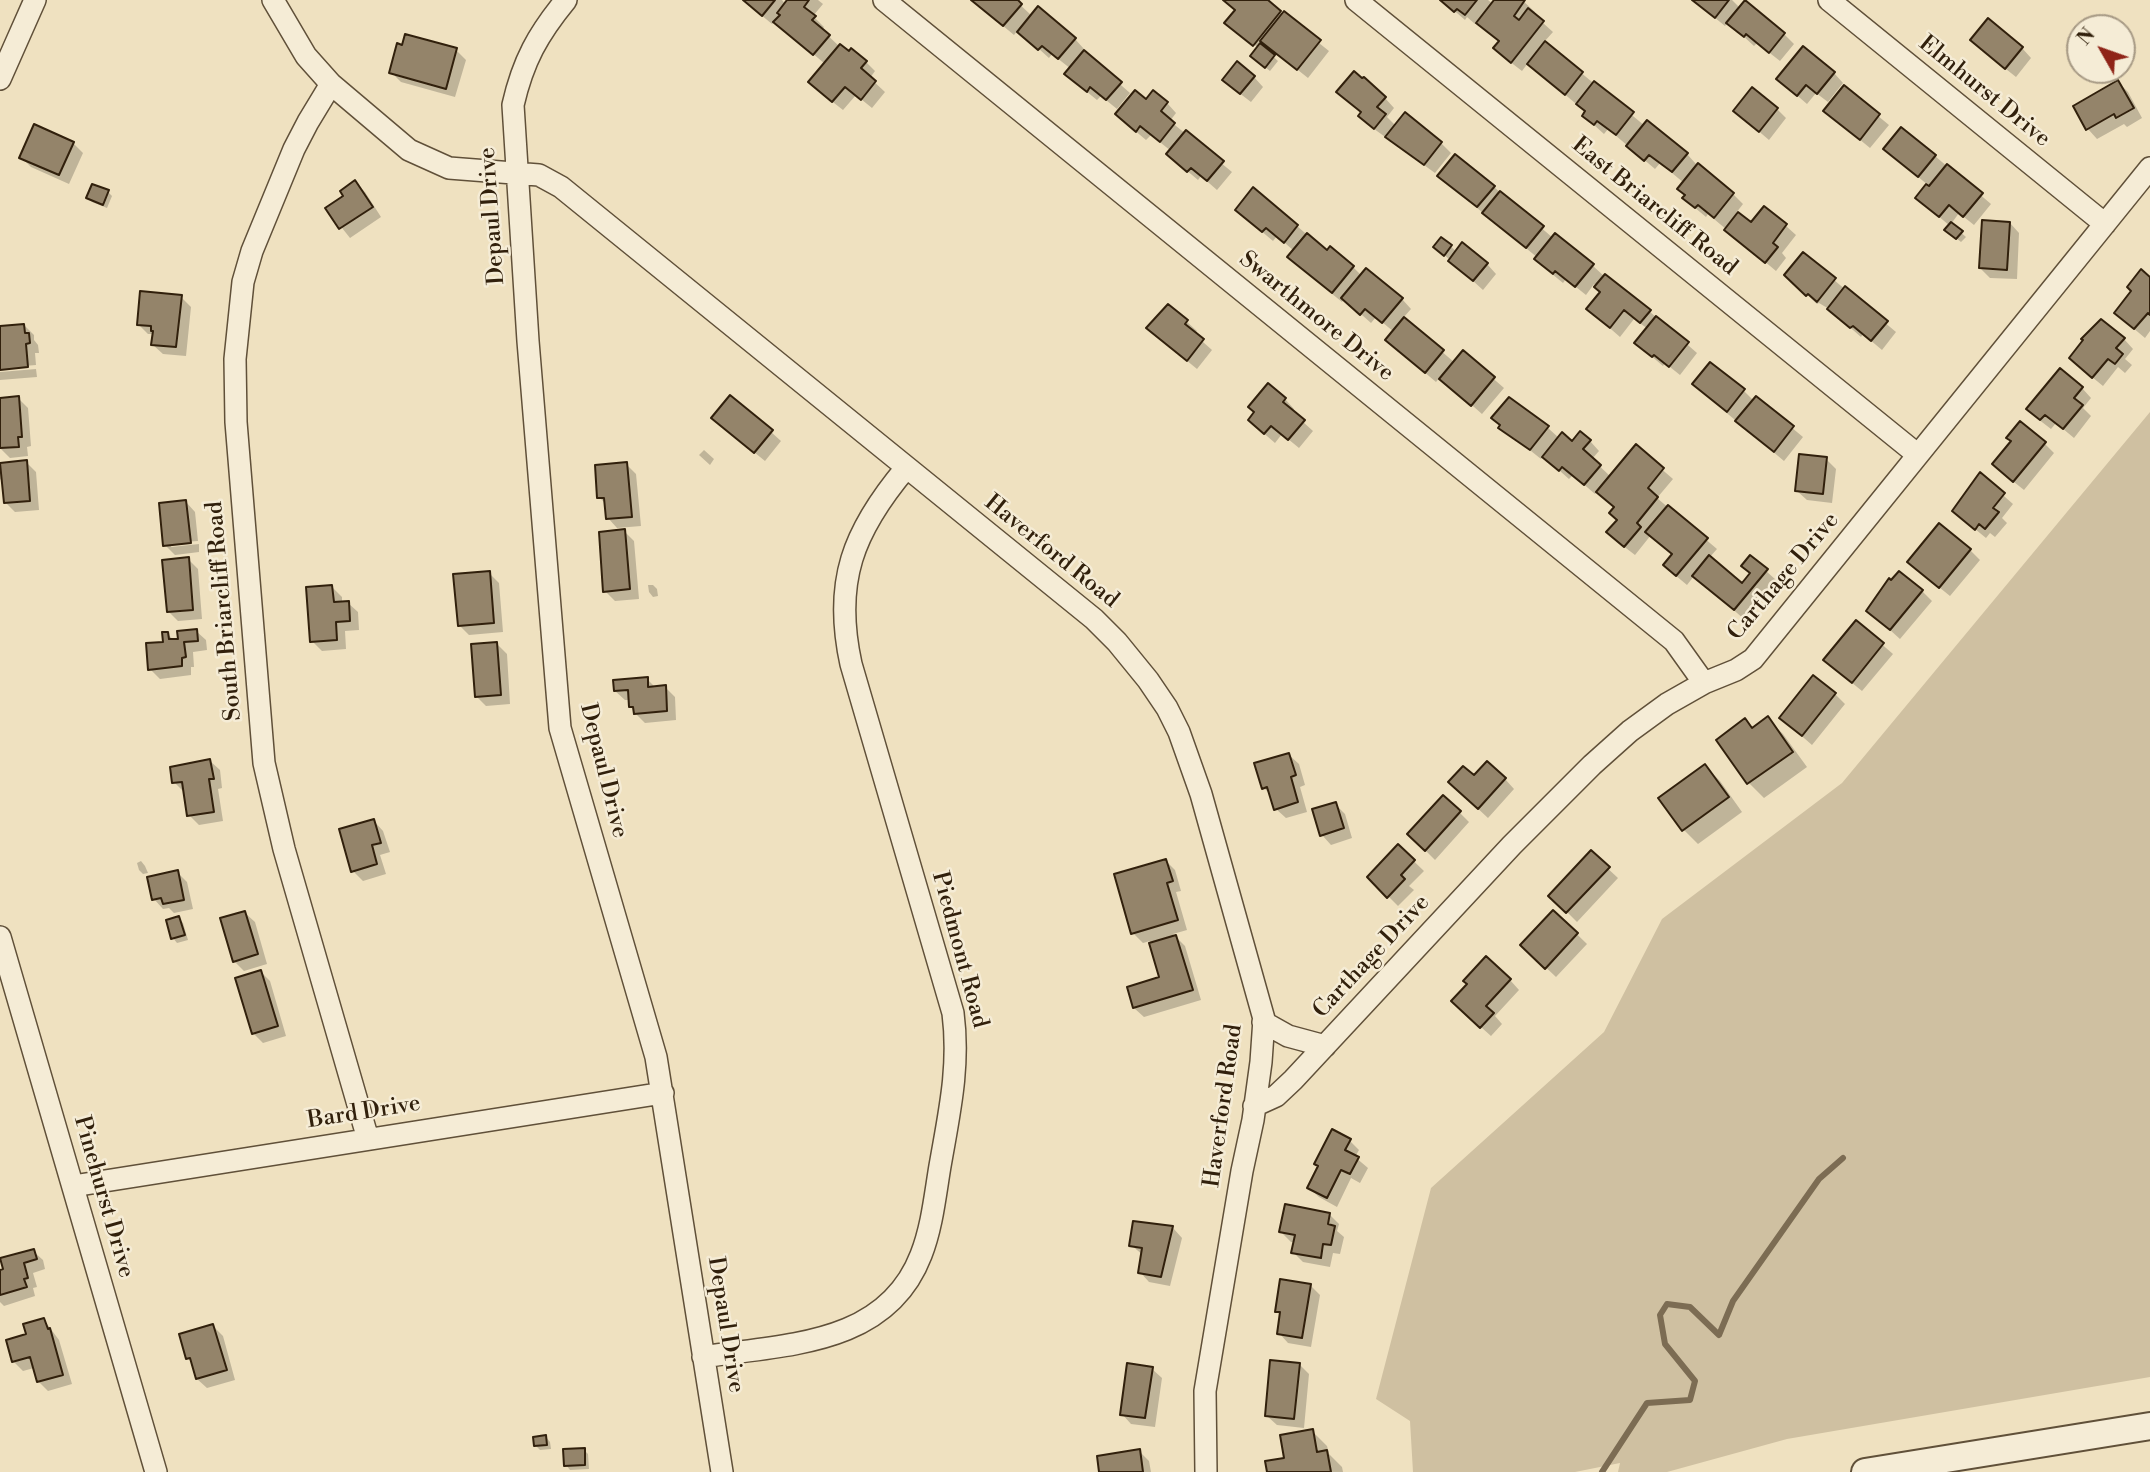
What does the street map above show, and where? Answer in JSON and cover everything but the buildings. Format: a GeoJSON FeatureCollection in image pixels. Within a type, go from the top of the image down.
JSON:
{"type":"FeatureCollection","features":[{"type":"Feature","properties":{"kind":"street"},"geometry":{"type":"LineString","coordinates":[[0,79],[35,0]]}},
{"type":"Feature","properties":{"kind":"street","name":"Haverford Road"},"geometry":{"type":"LineString","coordinates":[[273,0],[306,56],[331,84],[409,150],[449,167],[539,175],[561,187],[1094,619],[1123,649],[1167,708],[1201,794],[1263,1021],[1261,1062],[1205,1391],[1206,1472]]}},
{"type":"Feature","properties":{"kind":"street","name":"Depaul Drive"},"geometry":{"type":"LineString","coordinates":[[566,0],[537,37],[520,73],[513,104],[528,341],[560,727],[656,1058],[722,1472]]}},
{"type":"Feature","properties":{"kind":"street","name":"Swarthmore Drive"},"geometry":{"type":"LineString","coordinates":[[884,0],[1674,641],[1704,683]]}},
{"type":"Feature","properties":{"kind":"street","name":"East Briarcliff Road"},"geometry":{"type":"LineString","coordinates":[[1356,0],[1918,455]]}},
{"type":"Feature","properties":{"kind":"street","name":"Elmhurst Drive"},"geometry":{"type":"LineString","coordinates":[[1829,0],[2105,224]]}},
{"type":"Feature","properties":{"kind":"street","name":"South Briarcliff Road"},"geometry":{"type":"LineString","coordinates":[[331,84],[307,121],[294,149],[252,251],[243,282],[235,359],[236,422],[264,763],[284,849],[368,1139]]}},
{"type":"Feature","properties":{"kind":"street","name":"Carthage Drive"},"geometry":{"type":"LineString","coordinates":[[1254,1106],[1276,1096],[1511,845],[1592,765],[1639,724],[1667,704],[1753,659],[2150,169]]}},
{"type":"Feature","properties":{"kind":"street","name":"Piedmont Road"},"geometry":{"type":"LineString","coordinates":[[703,1357],[827,1337],[848,1331],[869,1320],[903,1290],[915,1270],[927,1237],[955,1079],[957,1046],[953,1013],[851,664],[844,629],[848,572],[856,542],[882,496],[906,468]]}},
{"type":"Feature","properties":{"kind":"street","name":"Pinehurst Drive"},"geometry":{"type":"LineString","coordinates":[[0,937],[156,1472]]}},
{"type":"Feature","properties":{"kind":"street"},"geometry":{"type":"LineString","coordinates":[[1263,1021],[1288,1037],[1325,1046]]}},
{"type":"Feature","properties":{"kind":"street","name":"Bard Drive"},"geometry":{"type":"LineString","coordinates":[[73,1186],[663,1093]]}},
{"type":"Feature","properties":{"kind":"street"},"geometry":{"type":"LineString","coordinates":[[1865,1472],[2150,1426]]}},
{"type":"Feature","properties":{"kind":"shaded area"},"geometry":{"type":"Polygon","coordinates":[[[2150,412],[2150,1377],[1787,1439],[1667,1472],[1618,1472],[1620,1463],[1575,1472],[1413,1472],[1410,1421],[1376,1399],[1431,1188],[1604,1032],[1662,919],[1842,783],[2150,412]]]}},
{"type":"Feature","properties":{"kind":"waterway"},"geometry":{"type":"LineString","coordinates":[[1602,1472],[1647,1403],[1690,1400],[1695,1381],[1665,1344],[1660,1315],[1667,1304],[1690,1307],[1719,1335],[1733,1301],[1819,1179],[1843,1158]]}}]}
